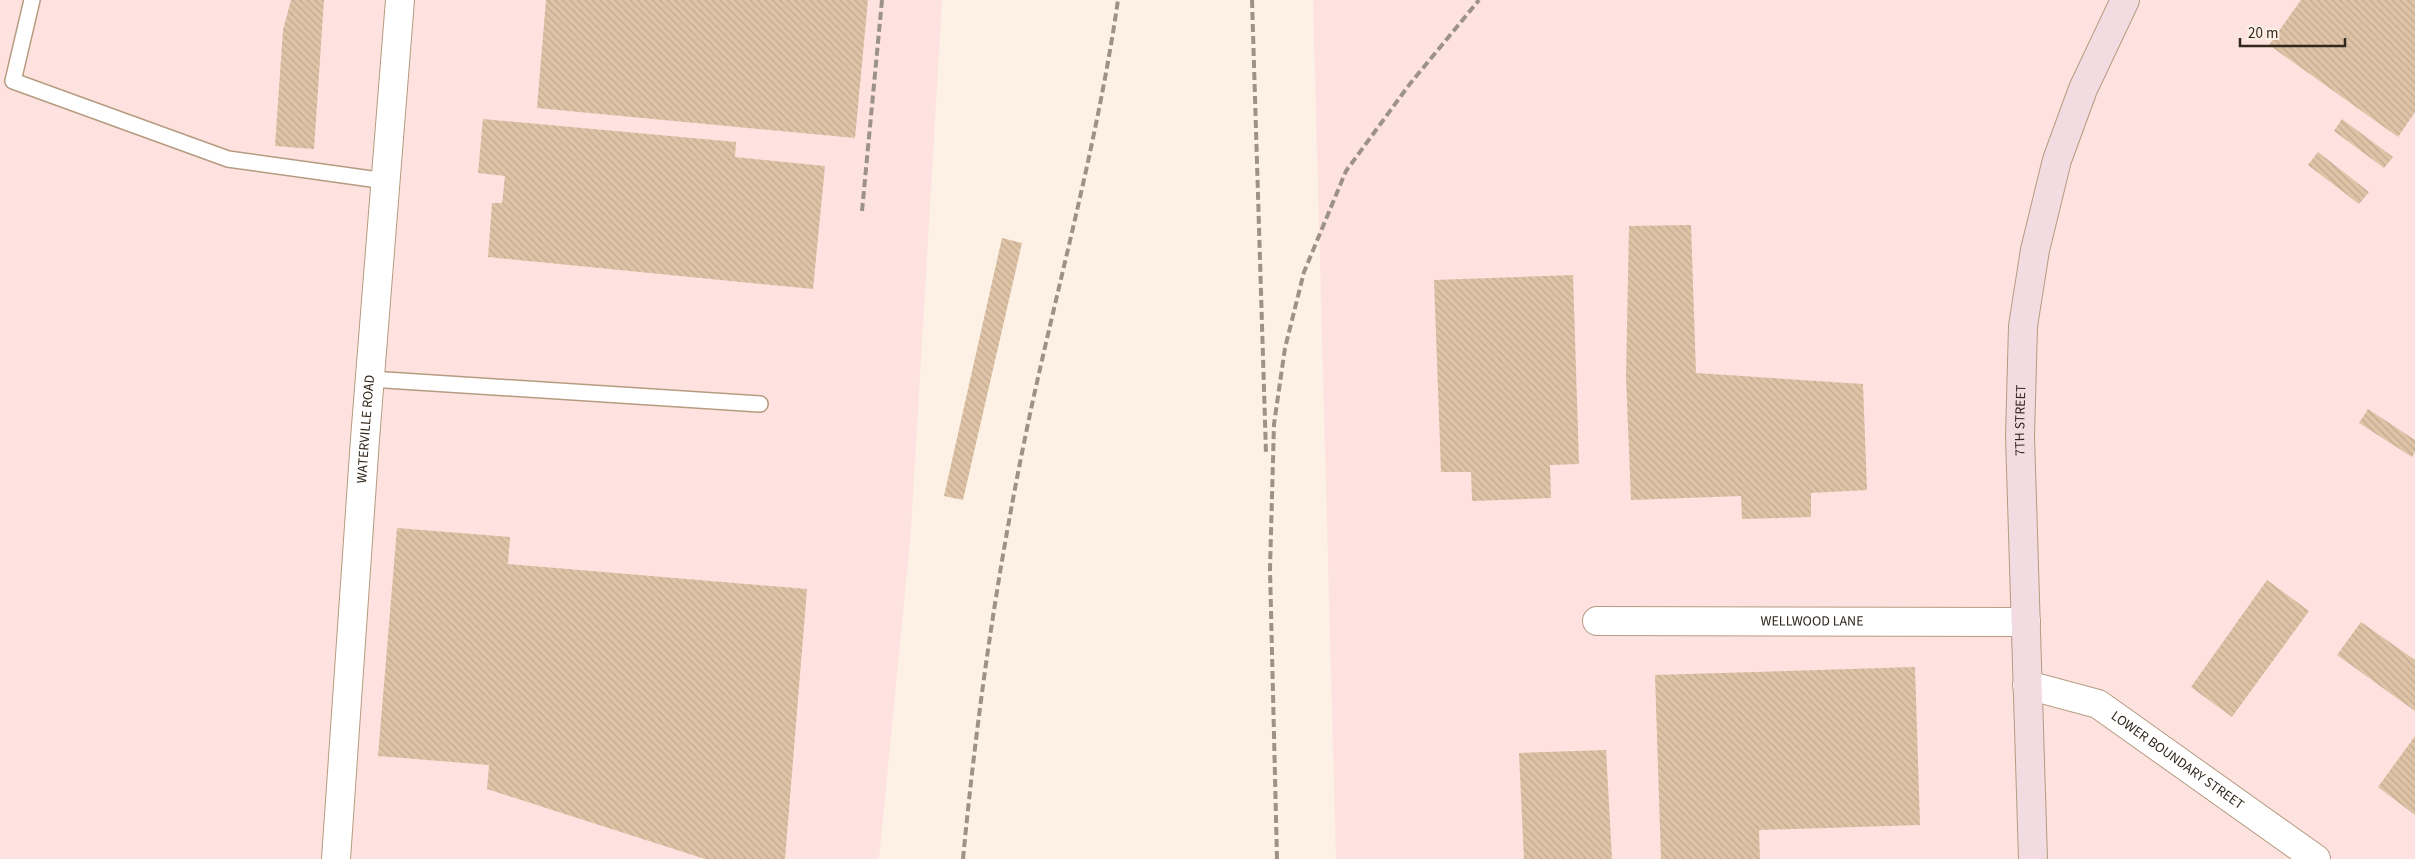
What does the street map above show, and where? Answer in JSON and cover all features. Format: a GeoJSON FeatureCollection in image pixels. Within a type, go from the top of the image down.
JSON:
{"type":"FeatureCollection","features":[{"type":"Feature","properties":{"kind":"street","name":"WATERVILLE ROAD"},"geometry":{"type":"LineString","coordinates":[[336,859],[370,379],[400,0]]}},
{"type":"Feature","properties":{"kind":"street","name":"7TH STREET"},"geometry":{"type":"LineString","coordinates":[[2033,859],[2020,436],[2023,326],[2034,250],[2057,160],[2082,89],[2125,0]]}},
{"type":"Feature","properties":{"kind":"street","name":"WELLWOOD LANE"},"geometry":{"type":"LineString","coordinates":[[1597,621],[2026,622]]}},
{"type":"Feature","properties":{"kind":"street","name":"LOWER BOUNDARY STREET"},"geometry":{"type":"LineString","coordinates":[[2027,685],[2098,704],[2316,859]]}},
{"type":"Feature","properties":{"kind":"lane"},"geometry":{"type":"LineString","coordinates":[[32,0],[13,81],[228,159],[386,181]]}},
{"type":"Feature","properties":{"kind":"lane"},"geometry":{"type":"LineString","coordinates":[[370,379],[760,404]]}},
{"type":"Feature","properties":{"kind":"shaded area"},"geometry":{"type":"Polygon","coordinates":[[[0,0],[942,0],[911,530],[879,859],[0,859],[0,0]]]}},
{"type":"Feature","properties":{"kind":"shaded area"},"geometry":{"type":"Polygon","coordinates":[[[1313,0],[2415,0],[2415,859],[1336,859],[1313,0]]]}},
{"type":"Feature","properties":{"kind":"building"},"geometry":{"type":"Polygon","coordinates":[[[291,0],[324,0],[314,149],[275,146],[283,30],[291,0]]]}},
{"type":"Feature","properties":{"kind":"building"},"geometry":{"type":"Polygon","coordinates":[[[546,0],[868,0],[855,138],[537,108],[546,0]]]}},
{"type":"Feature","properties":{"kind":"building"},"geometry":{"type":"Polygon","coordinates":[[[2301,0],[2415,0],[2415,112],[2398,137],[2269,45],[2301,0]]]}},
{"type":"Feature","properties":{"kind":"building"},"geometry":{"type":"Polygon","coordinates":[[[483,119],[736,142],[735,157],[825,166],[813,289],[488,257],[492,203],[502,203],[505,176],[478,173],[483,119]]]}},
{"type":"Feature","properties":{"kind":"building"},"geometry":{"type":"Polygon","coordinates":[[[2342,119],[2393,157],[2384,168],[2334,131],[2342,119]]]}},
{"type":"Feature","properties":{"kind":"building"},"geometry":{"type":"Polygon","coordinates":[[[2318,152],[2369,192],[2359,204],[2308,165],[2318,152]]]}},
{"type":"Feature","properties":{"kind":"building"},"geometry":{"type":"Polygon","coordinates":[[[1691,225],[1696,373],[1863,384],[1867,490],[1811,493],[1811,517],[1742,519],[1741,496],[1631,500],[1626,378],[1629,226],[1691,225]]]}},
{"type":"Feature","properties":{"kind":"building"},"geometry":{"type":"Polygon","coordinates":[[[1002,238],[1022,243],[963,500],[944,496],[1002,238]]]}},
{"type":"Feature","properties":{"kind":"building"},"geometry":{"type":"Polygon","coordinates":[[[1573,275],[1579,464],[1550,465],[1551,498],[1472,501],[1471,472],[1441,472],[1434,280],[1573,275]]]}},
{"type":"Feature","properties":{"kind":"building"},"geometry":{"type":"Polygon","coordinates":[[[2368,409],[2415,440],[2415,452],[2412,457],[2359,423],[2368,409]]]}},
{"type":"Feature","properties":{"kind":"building"},"geometry":{"type":"Polygon","coordinates":[[[397,528],[510,537],[508,564],[807,589],[785,859],[705,859],[487,789],[489,765],[378,756],[397,528]]]}},
{"type":"Feature","properties":{"kind":"building"},"geometry":{"type":"Polygon","coordinates":[[[2267,580],[2309,611],[2232,717],[2191,687],[2267,580]]]}},
{"type":"Feature","properties":{"kind":"building"},"geometry":{"type":"Polygon","coordinates":[[[2361,622],[2415,660],[2415,711],[2337,655],[2361,622]]]}},
{"type":"Feature","properties":{"kind":"building"},"geometry":{"type":"Polygon","coordinates":[[[1915,667],[1920,825],[1759,830],[1760,859],[1661,859],[1655,675],[1915,667]]]}},
{"type":"Feature","properties":{"kind":"building"},"geometry":{"type":"Polygon","coordinates":[[[2415,736],[2415,815],[2378,787],[2415,736]]]}},
{"type":"Feature","properties":{"kind":"building"},"geometry":{"type":"Polygon","coordinates":[[[1606,750],[1612,859],[1524,859],[1519,753],[1606,750]]]}},
{"type":"Feature","properties":{"kind":"railway"},"geometry":{"type":"LineString","coordinates":[[862,211],[882,0]]}},
{"type":"Feature","properties":{"kind":"railway"},"geometry":{"type":"LineString","coordinates":[[963,859],[983,683],[1001,565],[1035,391],[1091,147],[1118,0]]}},
{"type":"Feature","properties":{"kind":"railway"},"geometry":{"type":"LineString","coordinates":[[1252,0],[1266,454]]}},
{"type":"Feature","properties":{"kind":"railway"},"geometry":{"type":"LineString","coordinates":[[1277,859],[1270,569],[1274,424],[1285,348],[1304,272],[1346,171],[1409,85],[1479,0]]}}]}
